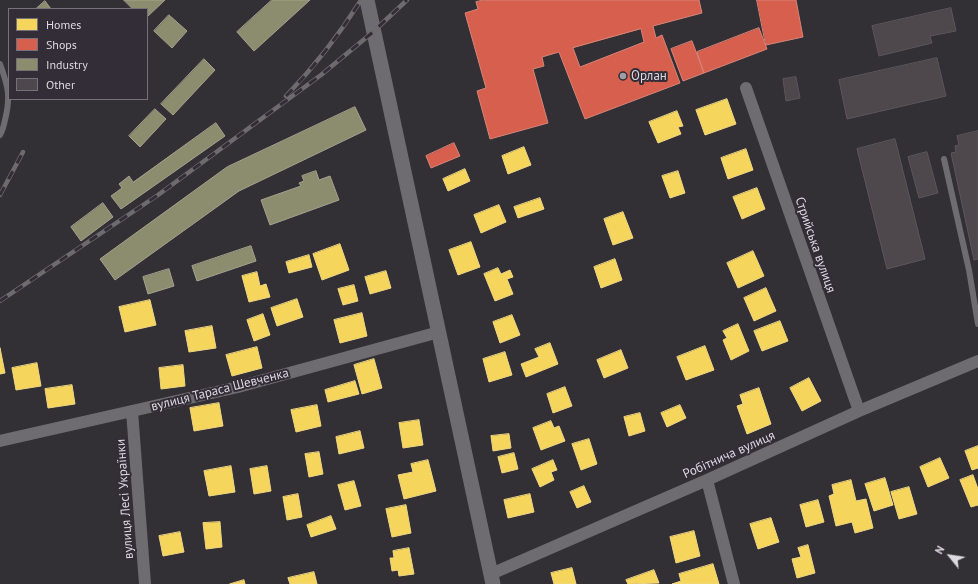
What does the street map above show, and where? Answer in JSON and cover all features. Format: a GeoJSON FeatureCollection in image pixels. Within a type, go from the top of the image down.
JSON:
{"type":"FeatureCollection","features":[{"type":"Feature","properties":{"kind":"street"},"geometry":{"type":"LineString","coordinates":[[367,0],[492,579]]}},
{"type":"Feature","properties":{"kind":"street","name":"Стрийська вулиця"},"geometry":{"type":"LineString","coordinates":[[746,88],[859,411]]}},
{"type":"Feature","properties":{"kind":"street","name":"вулиця Тараса Шевченка"},"geometry":{"type":"LineString","coordinates":[[0,441],[238,387],[439,332]]}},
{"type":"Feature","properties":{"kind":"street","name":"Робітнича вулиця"},"geometry":{"type":"LineString","coordinates":[[492,579],[859,411],[978,361]]}},
{"type":"Feature","properties":{"kind":"street","name":"вулиця Лесі Українки"},"geometry":{"type":"LineString","coordinates":[[132,411],[145,584]]}},
{"type":"Feature","properties":{"kind":"street"},"geometry":{"type":"LineString","coordinates":[[707,480],[734,584]]}},
{"type":"Feature","properties":{"kind":"lane"},"geometry":{"type":"LineString","coordinates":[[0,64],[8,86]]}},
{"type":"Feature","properties":{"kind":"lane"},"geometry":{"type":"LineString","coordinates":[[0,135],[3,131],[9,100]]}},
{"type":"Feature","properties":{"kind":"lane"},"geometry":{"type":"LineString","coordinates":[[944,159],[969,270],[978,324]]}},
{"type":"Feature","properties":{"kind":"building: Homes"},"geometry":{"type":"Polygon","coordinates":[[[727,99],[736,124],[705,135],[696,110],[727,99]]]}},
{"type":"Feature","properties":{"kind":"building: Homes"},"geometry":{"type":"Polygon","coordinates":[[[677,111],[683,126],[678,127],[681,134],[658,143],[649,122],[677,111]]]}},
{"type":"Feature","properties":{"kind":"building: Homes"},"geometry":{"type":"Polygon","coordinates":[[[524,147],[531,165],[508,174],[502,156],[524,147]]]}},
{"type":"Feature","properties":{"kind":"building: Homes"},"geometry":{"type":"Polygon","coordinates":[[[746,149],[753,170],[728,179],[721,158],[746,149]]]}},
{"type":"Feature","properties":{"kind":"building: Homes"},"geometry":{"type":"Polygon","coordinates":[[[465,169],[470,181],[448,191],[443,179],[465,169]]]}},
{"type":"Feature","properties":{"kind":"building: Homes"},"geometry":{"type":"Polygon","coordinates":[[[678,171],[685,193],[670,198],[662,176],[678,171]]]}},
{"type":"Feature","properties":{"kind":"building: Homes"},"geometry":{"type":"Polygon","coordinates":[[[757,188],[765,209],[742,219],[733,197],[757,188]]]}},
{"type":"Feature","properties":{"kind":"building: Homes"},"geometry":{"type":"Polygon","coordinates":[[[540,198],[544,209],[518,218],[514,207],[540,198]]]}},
{"type":"Feature","properties":{"kind":"building: Homes"},"geometry":{"type":"Polygon","coordinates":[[[499,205],[506,222],[481,233],[474,215],[499,205]]]}},
{"type":"Feature","properties":{"kind":"building: Homes"},"geometry":{"type":"Polygon","coordinates":[[[623,212],[633,238],[613,245],[604,219],[623,212]]]}},
{"type":"Feature","properties":{"kind":"building: Homes"},"geometry":{"type":"Polygon","coordinates":[[[471,242],[480,267],[458,275],[449,250],[471,242]]]}},
{"type":"Feature","properties":{"kind":"building: Homes"},"geometry":{"type":"Polygon","coordinates":[[[340,244],[349,270],[322,280],[313,254],[340,244]]]}},
{"type":"Feature","properties":{"kind":"building: Homes"},"geometry":{"type":"Polygon","coordinates":[[[753,251],[764,276],[738,288],[727,263],[753,251]]]}},
{"type":"Feature","properties":{"kind":"building: Homes"},"geometry":{"type":"Polygon","coordinates":[[[309,255],[312,267],[289,273],[286,262],[309,255]]]}},
{"type":"Feature","properties":{"kind":"building: Homes"},"geometry":{"type":"Polygon","coordinates":[[[615,259],[622,280],[601,288],[594,267],[615,259]]]}},
{"type":"Feature","properties":{"kind":"building: Homes"},"geometry":{"type":"Polygon","coordinates":[[[498,268],[501,274],[510,270],[513,277],[507,279],[513,294],[495,301],[484,274],[498,268]]]}},
{"type":"Feature","properties":{"kind":"building: Homes"},"geometry":{"type":"Polygon","coordinates":[[[386,271],[391,288],[370,294],[365,277],[386,271]]]}},
{"type":"Feature","properties":{"kind":"building: Homes"},"geometry":{"type":"Polygon","coordinates":[[[257,272],[260,286],[266,284],[270,297],[249,302],[242,276],[257,272]]]}},
{"type":"Feature","properties":{"kind":"building: Homes"},"geometry":{"type":"Polygon","coordinates":[[[354,285],[358,301],[343,305],[338,289],[354,285]]]}},
{"type":"Feature","properties":{"kind":"building: Homes"},"geometry":{"type":"Polygon","coordinates":[[[766,288],[776,311],[754,321],[744,298],[766,288]]]}},
{"type":"Feature","properties":{"kind":"building: Homes"},"geometry":{"type":"Polygon","coordinates":[[[297,299],[303,317],[277,326],[271,308],[297,299]]]}},
{"type":"Feature","properties":{"kind":"building: Homes"},"geometry":{"type":"Polygon","coordinates":[[[150,300],[156,325],[125,332],[119,307],[150,300]]]}},
{"type":"Feature","properties":{"kind":"building: Homes"},"geometry":{"type":"Polygon","coordinates":[[[362,313],[367,336],[340,343],[334,320],[362,313]]]}},
{"type":"Feature","properties":{"kind":"building: Homes"},"geometry":{"type":"Polygon","coordinates":[[[263,314],[270,335],[254,341],[247,320],[263,314]]]}},
{"type":"Feature","properties":{"kind":"building: Homes"},"geometry":{"type":"Polygon","coordinates":[[[512,315],[520,335],[500,343],[493,322],[512,315]]]}},
{"type":"Feature","properties":{"kind":"building: Homes"},"geometry":{"type":"Polygon","coordinates":[[[780,321],[788,341],[762,351],[754,331],[780,321]]]}},
{"type":"Feature","properties":{"kind":"building: Homes"},"geometry":{"type":"Polygon","coordinates":[[[738,324],[749,351],[731,360],[723,340],[727,338],[723,331],[738,324]]]}},
{"type":"Feature","properties":{"kind":"building: Homes"},"geometry":{"type":"Polygon","coordinates":[[[212,326],[216,348],[189,352],[185,331],[212,326]]]}},
{"type":"Feature","properties":{"kind":"building: Homes"},"geometry":{"type":"Polygon","coordinates":[[[550,343],[558,364],[526,377],[521,364],[539,357],[535,349],[550,343]]]}},
{"type":"Feature","properties":{"kind":"building: Homes"},"geometry":{"type":"Polygon","coordinates":[[[705,346],[714,370],[686,380],[677,357],[705,346]]]}},
{"type":"Feature","properties":{"kind":"building: Homes"},"geometry":{"type":"Polygon","coordinates":[[[257,347],[262,368],[232,376],[226,355],[257,347]]]}},
{"type":"Feature","properties":{"kind":"building: Homes"},"geometry":{"type":"Polygon","coordinates":[[[0,348],[5,373],[0,374],[0,348]]]}},
{"type":"Feature","properties":{"kind":"building: Homes"},"geometry":{"type":"Polygon","coordinates":[[[621,350],[628,368],[604,378],[597,360],[621,350]]]}},
{"type":"Feature","properties":{"kind":"building: Homes"},"geometry":{"type":"Polygon","coordinates":[[[505,352],[512,375],[489,382],[483,359],[505,352]]]}},
{"type":"Feature","properties":{"kind":"building: Homes"},"geometry":{"type":"Polygon","coordinates":[[[374,359],[382,388],[362,394],[354,365],[374,359]]]}},
{"type":"Feature","properties":{"kind":"building: Homes"},"geometry":{"type":"Polygon","coordinates":[[[37,363],[41,386],[16,390],[12,368],[37,363]]]}},
{"type":"Feature","properties":{"kind":"building: Homes"},"geometry":{"type":"Polygon","coordinates":[[[183,365],[185,386],[161,389],[159,368],[183,365]]]}},
{"type":"Feature","properties":{"kind":"building: Homes"},"geometry":{"type":"Polygon","coordinates":[[[809,378],[821,401],[802,411],[790,388],[809,378]]]}},
{"type":"Feature","properties":{"kind":"building: Homes"},"geometry":{"type":"Polygon","coordinates":[[[355,381],[359,394],[328,402],[325,390],[355,381]]]}},
{"type":"Feature","properties":{"kind":"building: Homes"},"geometry":{"type":"Polygon","coordinates":[[[72,385],[75,404],[48,408],[45,389],[72,385]]]}},
{"type":"Feature","properties":{"kind":"building: Homes"},"geometry":{"type":"Polygon","coordinates":[[[565,387],[572,406],[553,413],[547,394],[565,387]]]}},
{"type":"Feature","properties":{"kind":"building: Homes"},"geometry":{"type":"Polygon","coordinates":[[[759,388],[771,424],[747,434],[737,406],[743,404],[740,395],[759,388]]]}},
{"type":"Feature","properties":{"kind":"building: Homes"},"geometry":{"type":"Polygon","coordinates":[[[219,403],[223,426],[194,431],[190,408],[219,403]]]}},
{"type":"Feature","properties":{"kind":"building: Homes"},"geometry":{"type":"Polygon","coordinates":[[[317,405],[321,426],[296,432],[291,410],[317,405]]]}},
{"type":"Feature","properties":{"kind":"building: Homes"},"geometry":{"type":"Polygon","coordinates":[[[680,405],[686,418],[667,427],[661,413],[680,405]]]}},
{"type":"Feature","properties":{"kind":"building: Homes"},"geometry":{"type":"Polygon","coordinates":[[[640,413],[645,431],[629,436],[624,417],[640,413]]]}},
{"type":"Feature","properties":{"kind":"building: Homes"},"geometry":{"type":"Polygon","coordinates":[[[419,420],[423,445],[403,448],[399,423],[419,420]]]}},
{"type":"Feature","properties":{"kind":"building: Homes"},"geometry":{"type":"Polygon","coordinates":[[[551,421],[554,428],[559,426],[565,441],[541,450],[533,428],[551,421]]]}},
{"type":"Feature","properties":{"kind":"building: Homes"},"geometry":{"type":"Polygon","coordinates":[[[360,431],[364,448],[339,454],[336,437],[360,431]]]}},
{"type":"Feature","properties":{"kind":"building: Homes"},"geometry":{"type":"Polygon","coordinates":[[[509,434],[511,448],[493,451],[491,436],[509,434]]]}},
{"type":"Feature","properties":{"kind":"building: Homes"},"geometry":{"type":"Polygon","coordinates":[[[589,439],[597,464],[581,470],[572,444],[589,439]]]}},
{"type":"Feature","properties":{"kind":"building: Homes"},"geometry":{"type":"Polygon","coordinates":[[[978,446],[978,468],[972,470],[965,451],[978,446]]]}},
{"type":"Feature","properties":{"kind":"building: Homes"},"geometry":{"type":"Polygon","coordinates":[[[319,452],[323,474],[309,477],[305,454],[319,452]]]}},
{"type":"Feature","properties":{"kind":"building: Homes"},"geometry":{"type":"Polygon","coordinates":[[[514,453],[518,469],[502,473],[498,457],[514,453]]]}},
{"type":"Feature","properties":{"kind":"building: Homes"},"geometry":{"type":"Polygon","coordinates":[[[940,458],[949,478],[928,487],[920,467],[940,458]]]}},
{"type":"Feature","properties":{"kind":"building: Homes"},"geometry":{"type":"Polygon","coordinates":[[[428,460],[436,491],[404,499],[398,475],[413,472],[411,464],[428,460]]]}},
{"type":"Feature","properties":{"kind":"building: Homes"},"geometry":{"type":"Polygon","coordinates":[[[553,460],[557,470],[551,472],[554,480],[540,487],[532,469],[553,460]]]}},
{"type":"Feature","properties":{"kind":"building: Homes"},"geometry":{"type":"Polygon","coordinates":[[[231,466],[235,492],[209,496],[204,471],[231,466]]]}},
{"type":"Feature","properties":{"kind":"building: Homes"},"geometry":{"type":"Polygon","coordinates":[[[267,466],[271,491],[254,494],[250,469],[267,466]]]}},
{"type":"Feature","properties":{"kind":"building: Homes"},"geometry":{"type":"Polygon","coordinates":[[[973,475],[978,489],[978,505],[971,507],[960,480],[973,475]]]}},
{"type":"Feature","properties":{"kind":"building: Homes"},"geometry":{"type":"Polygon","coordinates":[[[885,478],[893,505],[874,511],[865,484],[885,478]]]}},
{"type":"Feature","properties":{"kind":"building: Homes"},"geometry":{"type":"Polygon","coordinates":[[[851,480],[856,501],[866,499],[873,528],[855,533],[852,522],[836,526],[829,496],[834,494],[832,485],[851,480]]]}},
{"type":"Feature","properties":{"kind":"building: Homes"},"geometry":{"type":"Polygon","coordinates":[[[354,481],[361,506],[345,510],[338,485],[354,481]]]}},
{"type":"Feature","properties":{"kind":"building: Homes"},"geometry":{"type":"Polygon","coordinates":[[[584,486],[591,502],[577,508],[570,492],[584,486]]]}},
{"type":"Feature","properties":{"kind":"building: Homes"},"geometry":{"type":"Polygon","coordinates":[[[909,487],[917,514],[899,519],[891,492],[909,487]]]}},
{"type":"Feature","properties":{"kind":"building: Homes"},"geometry":{"type":"Polygon","coordinates":[[[298,494],[302,517],[287,520],[283,497],[298,494]]]}},
{"type":"Feature","properties":{"kind":"building: Homes"},"geometry":{"type":"Polygon","coordinates":[[[530,494],[534,512],[508,518],[504,500],[530,494]]]}},
{"type":"Feature","properties":{"kind":"building: Homes"},"geometry":{"type":"Polygon","coordinates":[[[818,500],[824,522],[806,527],[800,505],[818,500]]]}},
{"type":"Feature","properties":{"kind":"building: Homes"},"geometry":{"type":"Polygon","coordinates":[[[406,505],[411,533],[392,537],[386,509],[406,505]]]}},
{"type":"Feature","properties":{"kind":"building: Homes"},"geometry":{"type":"Polygon","coordinates":[[[331,516],[336,529],[311,537],[307,525],[331,516]]]}},
{"type":"Feature","properties":{"kind":"building: Homes"},"geometry":{"type":"Polygon","coordinates":[[[771,518],[779,542],[758,549],[750,524],[771,518]]]}},
{"type":"Feature","properties":{"kind":"building: Homes"},"geometry":{"type":"Polygon","coordinates":[[[220,522],[222,547],[206,549],[203,523],[220,522]]]}},
{"type":"Feature","properties":{"kind":"building: Homes"},"geometry":{"type":"Polygon","coordinates":[[[694,531],[700,556],[676,563],[670,537],[694,531]]]}},
{"type":"Feature","properties":{"kind":"building: Homes"},"geometry":{"type":"Polygon","coordinates":[[[180,532],[184,552],[163,556],[159,536],[180,532]]]}},
{"type":"Feature","properties":{"kind":"building: Homes"},"geometry":{"type":"Polygon","coordinates":[[[808,545],[815,573],[797,578],[792,559],[801,557],[798,548],[808,545]]]}},
{"type":"Feature","properties":{"kind":"building: Homes"},"geometry":{"type":"Polygon","coordinates":[[[409,548],[414,574],[399,576],[398,570],[392,571],[390,558],[394,558],[393,551],[409,548]]]}},
{"type":"Feature","properties":{"kind":"building: Homes"},"geometry":{"type":"Polygon","coordinates":[[[713,564],[719,584],[672,584],[681,581],[679,574],[713,564]]]}},
{"type":"Feature","properties":{"kind":"building: Homes"},"geometry":{"type":"Polygon","coordinates":[[[572,568],[576,584],[554,584],[551,573],[572,568]]]}},
{"type":"Feature","properties":{"kind":"building: Homes"},"geometry":{"type":"Polygon","coordinates":[[[654,570],[659,583],[628,584],[626,580],[654,570]]]}},
{"type":"Feature","properties":{"kind":"building: Homes"},"geometry":{"type":"Polygon","coordinates":[[[314,572],[317,584],[290,584],[288,578],[314,572]]]}},
{"type":"Feature","properties":{"kind":"building: Homes"},"geometry":{"type":"Polygon","coordinates":[[[244,580],[245,584],[230,584],[244,580]]]}},
{"type":"Feature","properties":{"kind":"building: Shops","name":"Орлан"},"geometry":{"type":"Polygon","coordinates":[[[484,0],[699,0],[702,13],[653,26],[656,38],[662,35],[680,83],[585,119],[559,52],[542,57],[544,66],[533,69],[548,123],[490,139],[477,91],[486,88],[465,13],[478,9],[476,2],[484,0]],[[641,29],[573,48],[580,67],[644,42],[641,29]]]}},
{"type":"Feature","properties":{"kind":"building: Shops"},"geometry":{"type":"Polygon","coordinates":[[[757,0],[796,0],[803,37],[766,45],[757,0]]]}},
{"type":"Feature","properties":{"kind":"building: Shops"},"geometry":{"type":"Polygon","coordinates":[[[759,28],[767,49],[704,73],[697,52],[759,28]]]}},
{"type":"Feature","properties":{"kind":"building: Shops"},"geometry":{"type":"Polygon","coordinates":[[[692,41],[704,73],[683,81],[671,49],[692,41]]]}},
{"type":"Feature","properties":{"kind":"building: Shops"},"geometry":{"type":"Polygon","coordinates":[[[454,143],[460,156],[431,168],[426,156],[454,143]]]}},
{"type":"Feature","properties":{"kind":"building: Industry"},"geometry":{"type":"Polygon","coordinates":[[[124,0],[165,0],[148,16],[148,8],[132,8],[124,0]]]}},
{"type":"Feature","properties":{"kind":"building: Industry"},"geometry":{"type":"Polygon","coordinates":[[[272,0],[310,0],[254,51],[237,32],[272,0]]]}},
{"type":"Feature","properties":{"kind":"building: Industry"},"geometry":{"type":"Polygon","coordinates":[[[45,1],[50,8],[37,8],[45,1]]]}},
{"type":"Feature","properties":{"kind":"building: Industry"},"geometry":{"type":"Polygon","coordinates":[[[169,15],[187,31],[172,48],[154,31],[169,15]]]}},
{"type":"Feature","properties":{"kind":"building: Industry"},"geometry":{"type":"Polygon","coordinates":[[[204,59],[215,70],[173,115],[161,104],[204,59]]]}},
{"type":"Feature","properties":{"kind":"building: Industry"},"geometry":{"type":"Polygon","coordinates":[[[355,107],[366,130],[239,191],[115,280],[100,259],[227,167],[355,107]]]}},
{"type":"Feature","properties":{"kind":"building: Industry"},"geometry":{"type":"Polygon","coordinates":[[[155,109],[166,119],[140,147],[129,136],[155,109]]]}},
{"type":"Feature","properties":{"kind":"building: Industry"},"geometry":{"type":"Polygon","coordinates":[[[216,123],[225,136],[121,209],[111,196],[122,188],[119,184],[129,176],[133,182],[216,123]]]}},
{"type":"Feature","properties":{"kind":"building: Industry"},"geometry":{"type":"Polygon","coordinates":[[[316,171],[319,180],[330,176],[339,200],[270,225],[261,200],[301,186],[299,183],[304,181],[302,176],[316,171]]]}},
{"type":"Feature","properties":{"kind":"building: Industry"},"geometry":{"type":"Polygon","coordinates":[[[103,203],[113,217],[81,241],[71,227],[103,203]]]}},
{"type":"Feature","properties":{"kind":"building: Industry"},"geometry":{"type":"Polygon","coordinates":[[[251,246],[256,261],[197,281],[192,266],[251,246]]]}},
{"type":"Feature","properties":{"kind":"building: Industry"},"geometry":{"type":"Polygon","coordinates":[[[169,269],[174,286],[148,294],[143,277],[169,269]]]}},
{"type":"Feature","properties":{"kind":"building: Other"},"geometry":{"type":"Polygon","coordinates":[[[951,8],[956,31],[930,36],[932,43],[879,56],[872,26],[951,8]]]}},
{"type":"Feature","properties":{"kind":"building: Other"},"geometry":{"type":"Polygon","coordinates":[[[937,58],[946,96],[847,119],[839,80],[937,58]]]}},
{"type":"Feature","properties":{"kind":"building: Other"},"geometry":{"type":"Polygon","coordinates":[[[796,77],[800,98],[786,101],[783,79],[796,77]]]}},
{"type":"Feature","properties":{"kind":"building: Other"},"geometry":{"type":"Polygon","coordinates":[[[978,131],[978,259],[974,260],[951,153],[956,152],[955,146],[959,145],[957,136],[978,131]]]}},
{"type":"Feature","properties":{"kind":"building: Other"},"geometry":{"type":"Polygon","coordinates":[[[895,139],[925,259],[887,269],[857,149],[895,139]]]}},
{"type":"Feature","properties":{"kind":"building: Other"},"geometry":{"type":"Polygon","coordinates":[[[927,152],[938,193],[919,198],[908,157],[927,152]]]}},
{"type":"Feature","properties":{"kind":"railway"},"geometry":{"type":"LineString","coordinates":[[286,96],[326,50],[361,0]]}},
{"type":"Feature","properties":{"kind":"railway"},"geometry":{"type":"LineString","coordinates":[[0,301],[158,195],[321,75],[373,32],[407,0]]}},
{"type":"Feature","properties":{"kind":"railway"},"geometry":{"type":"LineString","coordinates":[[0,195],[23,152]]}},
{"type":"Feature","properties":{"kind":"place","name":"Орлан"},"geometry":{"type":"Point","coordinates":[623,76]}}]}
